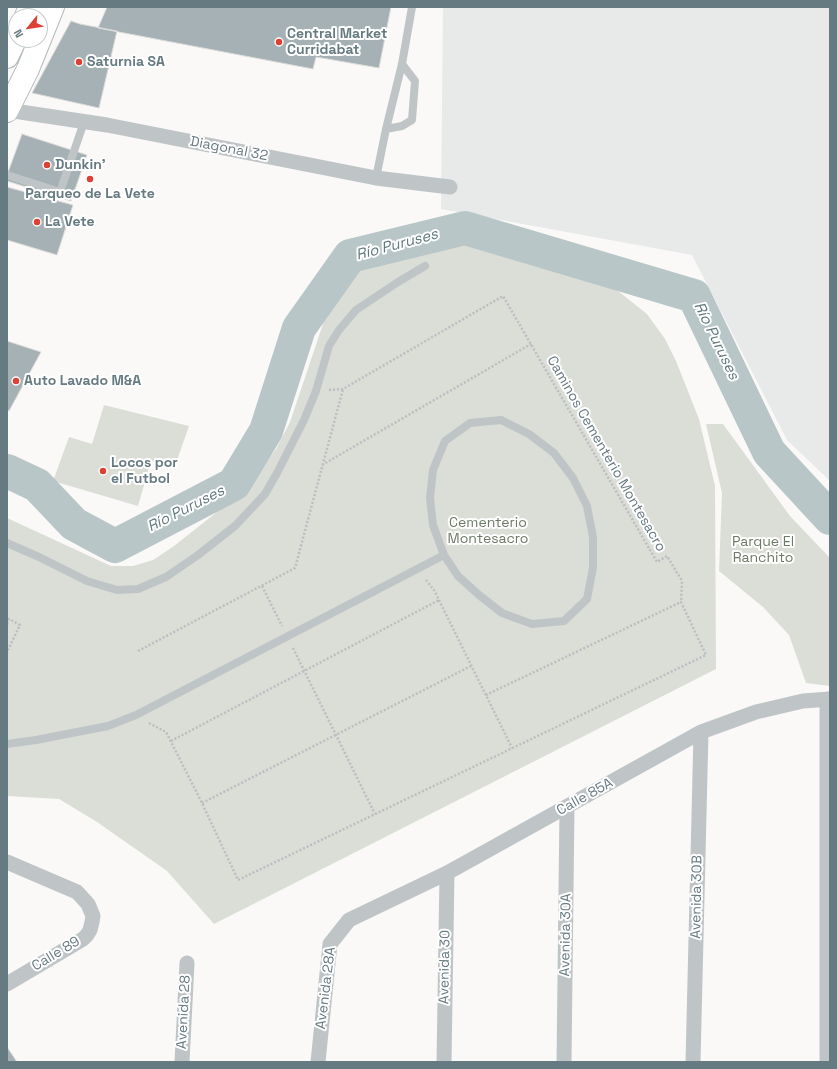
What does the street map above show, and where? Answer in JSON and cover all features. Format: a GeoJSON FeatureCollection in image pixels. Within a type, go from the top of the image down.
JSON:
{"type":"FeatureCollection","features":[{"type":"Feature","properties":{"kind":"highway"},"geometry":{"type":"LineString","coordinates":[[7,110],[28,69],[53,7]]}},
{"type":"Feature","properties":{"kind":"street","name":"Diagonal 32"},"geometry":{"type":"LineString","coordinates":[[7,110],[84,122],[376,178],[450,187]]}},
{"type":"Feature","properties":{"kind":"street","name":"Calle 85A"},"geometry":{"type":"LineString","coordinates":[[348,920],[447,873],[701,732],[756,712],[803,701],[829,699]]}},
{"type":"Feature","properties":{"kind":"street"},"geometry":{"type":"LineString","coordinates":[[827,1062],[829,699]]}},
{"type":"Feature","properties":{"kind":"street","name":"Avenida 30B"},"geometry":{"type":"LineString","coordinates":[[693,1062],[701,732]]}},
{"type":"Feature","properties":{"kind":"street","name":"Avenida 30A"},"geometry":{"type":"LineString","coordinates":[[564,1062],[567,807]]}},
{"type":"Feature","properties":{"kind":"street","name":"Calle 89"},"geometry":{"type":"LineString","coordinates":[[7,862],[77,892],[88,904],[93,916],[90,930],[83,939],[7,984]]}},
{"type":"Feature","properties":{"kind":"street","name":"Avenida 30"},"geometry":{"type":"LineString","coordinates":[[444,1062],[447,873]]}},
{"type":"Feature","properties":{"kind":"street","name":"Avenida 28A"},"geometry":{"type":"LineString","coordinates":[[318,1062],[330,944],[348,920]]}},
{"type":"Feature","properties":{"kind":"street","name":"Avenida 28"},"geometry":{"type":"LineString","coordinates":[[182,1062],[187,963]]}},
{"type":"Feature","properties":{"kind":"lane"},"geometry":{"type":"LineString","coordinates":[[376,178],[386,128],[402,64],[412,7]]}},
{"type":"Feature","properties":{"kind":"lane"},"geometry":{"type":"LineString","coordinates":[[386,128],[402,126],[412,120],[415,81],[402,64]]}},
{"type":"Feature","properties":{"kind":"lane"},"geometry":{"type":"LineString","coordinates":[[7,175],[60,192],[84,122]]}},
{"type":"Feature","properties":{"kind":"lane"},"geometry":{"type":"LineString","coordinates":[[7,543],[87,581],[117,590],[138,589],[166,577],[198,556],[235,526],[265,494],[304,420],[316,391],[329,346],[339,330],[356,310],[398,282],[426,266]]}},
{"type":"Feature","properties":{"kind":"lane"},"geometry":{"type":"LineString","coordinates":[[501,420],[529,434],[554,453],[573,478],[586,506],[590,521],[593,537],[593,568],[587,599],[564,621],[532,624],[502,613],[458,576],[444,556],[433,525],[430,498],[433,470],[445,441],[470,423],[501,420]]}},
{"type":"Feature","properties":{"kind":"lane"},"geometry":{"type":"LineString","coordinates":[[7,744],[108,726],[136,715],[444,556]]}},
{"type":"Feature","properties":{"kind":"path","name":"Caminos Cementerio Montesacro"},"geometry":{"type":"LineString","coordinates":[[136,715],[166,732],[202,803],[238,880],[706,655],[681,602],[682,581],[667,556],[657,562],[503,296],[343,389],[295,568],[138,651]]}},
{"type":"Feature","properties":{"kind":"path"},"geometry":{"type":"LineString","coordinates":[[322,465],[531,344]]}},
{"type":"Feature","properties":{"kind":"path"},"geometry":{"type":"LineString","coordinates":[[417,569],[434,590],[512,748]]}},
{"type":"Feature","properties":{"kind":"path"},"geometry":{"type":"LineString","coordinates":[[262,586],[375,814]]}},
{"type":"Feature","properties":{"kind":"path"},"geometry":{"type":"LineString","coordinates":[[171,741],[439,600]]}},
{"type":"Feature","properties":{"kind":"path"},"geometry":{"type":"LineString","coordinates":[[486,695],[681,602]]}},
{"type":"Feature","properties":{"kind":"path"},"geometry":{"type":"LineString","coordinates":[[7,624],[9,619],[20,625],[7,652]]}},
{"type":"Feature","properties":{"kind":"path"},"geometry":{"type":"LineString","coordinates":[[202,803],[471,666]]}},
{"type":"Feature","properties":{"kind":"shaded area"},"geometry":{"type":"Polygon","coordinates":[[[443,7],[830,7],[830,481],[787,440],[692,255],[441,209],[443,7]]]}},
{"type":"Feature","properties":{"kind":"green space","name":"Cementerio Montesacro"},"geometry":{"type":"Polygon","coordinates":[[[461,242],[540,260],[618,291],[647,314],[665,339],[676,361],[699,419],[715,486],[716,669],[214,924],[167,871],[97,822],[59,799],[7,796],[7,518],[111,566],[133,566],[153,560],[174,546],[242,490],[261,470],[276,449],[290,422],[328,309],[349,278],[378,259],[411,248],[461,242]]]}},
{"type":"Feature","properties":{"kind":"green space"},"geometry":{"type":"Polygon","coordinates":[[[104,405],[189,426],[175,466],[151,461],[138,506],[53,481],[69,437],[92,444],[104,405]]]}},
{"type":"Feature","properties":{"kind":"green space","name":"Parque El Ranchito"},"geometry":{"type":"Polygon","coordinates":[[[706,424],[723,424],[790,516],[830,558],[830,686],[806,683],[789,635],[763,607],[719,571],[722,493],[706,424]]]}},
{"type":"Feature","properties":{"kind":"building","name":"Central Market Curridabat"},"geometry":{"type":"Polygon","coordinates":[[[107,7],[391,7],[379,68],[316,57],[313,69],[98,28],[107,7]]]}},
{"type":"Feature","properties":{"kind":"building","name":"Saturnia SA"},"geometry":{"type":"Polygon","coordinates":[[[71,21],[117,31],[99,108],[32,93],[71,21]]]}},
{"type":"Feature","properties":{"kind":"building","name":"Dunkin'"},"geometry":{"type":"Polygon","coordinates":[[[22,134],[87,155],[71,201],[7,181],[7,175],[22,134]]]}},
{"type":"Feature","properties":{"kind":"building","name":"La Vete"},"geometry":{"type":"Polygon","coordinates":[[[7,187],[73,205],[57,255],[7,240],[7,187]]]}},
{"type":"Feature","properties":{"kind":"building","name":"Auto Lavado M&A"},"geometry":{"type":"Polygon","coordinates":[[[7,341],[41,352],[9,411],[7,410],[7,341]]]}},
{"type":"Feature","properties":{"kind":"building"},"geometry":{"type":"Polygon","coordinates":[[[7,1047],[17,1062],[7,1062],[7,1047]]]}},
{"type":"Feature","properties":{"kind":"waterway","name":"Río Puruses"},"geometry":{"type":"LineString","coordinates":[[7,471],[37,485],[74,524],[115,546],[234,484],[266,431],[299,328],[350,256],[465,228],[694,296],[769,452],[830,518]]}},
{"type":"Feature","properties":{"kind":"place","name":"Central Market Curridabat"},"geometry":{"type":"Point","coordinates":[279,42]}},
{"type":"Feature","properties":{"kind":"place","name":"Saturnia SA"},"geometry":{"type":"Point","coordinates":[79,62]}},
{"type":"Feature","properties":{"kind":"place","name":"Dunkin'"},"geometry":{"type":"Point","coordinates":[47,165]}},
{"type":"Feature","properties":{"kind":"place","name":"Parqueo de La Vete"},"geometry":{"type":"Point","coordinates":[90,179]}},
{"type":"Feature","properties":{"kind":"place","name":"La Vete"},"geometry":{"type":"Point","coordinates":[37,222]}},
{"type":"Feature","properties":{"kind":"place","name":"Auto Lavado M&A"},"geometry":{"type":"Point","coordinates":[16,381]}},
{"type":"Feature","properties":{"kind":"place","name":"Locos por el Futbol"},"geometry":{"type":"Point","coordinates":[103,471]}}]}
